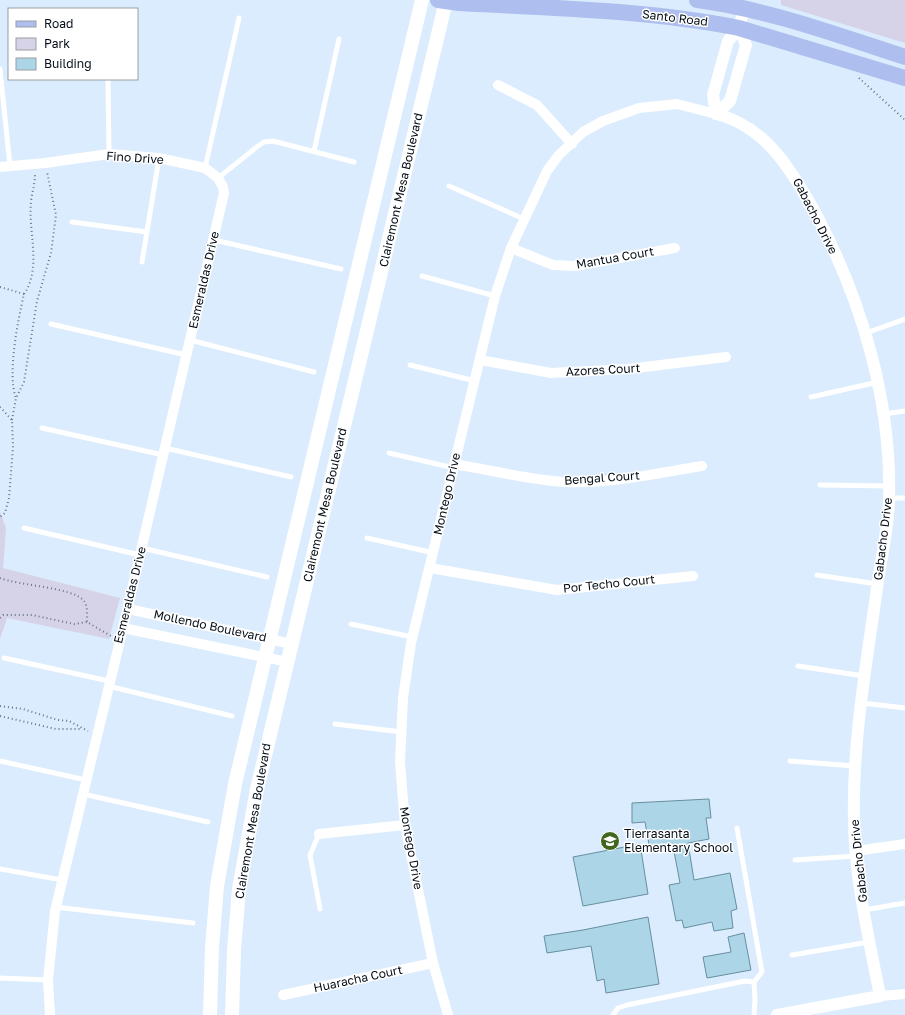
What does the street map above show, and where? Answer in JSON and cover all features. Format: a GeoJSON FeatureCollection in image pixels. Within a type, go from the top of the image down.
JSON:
{"type":"FeatureCollection","features":[{"type":"Feature","properties":{"kind":"main road","name":"Clairemont Mesa Boulevard"},"geometry":{"type":"LineString","coordinates":[[210,1015],[212,948],[217,886],[235,784],[268,639],[422,0]]}},
{"type":"Feature","properties":{"kind":"main road","name":"Clairemont Mesa Boulevard"},"geometry":{"type":"LineString","coordinates":[[232,1015],[234,950],[239,889],[257,789],[443,0]]}},
{"type":"Feature","properties":{"kind":"main road","name":"Santo Road"},"geometry":{"type":"LineString","coordinates":[[443,0],[459,3],[630,13],[712,23],[739,28],[905,78]]}},
{"type":"Feature","properties":{"kind":"main road","name":"Santo Road"},"geometry":{"type":"LineString","coordinates":[[697,0],[745,7],[905,57]]}},
{"type":"Feature","properties":{"kind":"street"},"geometry":{"type":"LineString","coordinates":[[716,114],[713,95],[728,41],[739,28],[745,7]]}},
{"type":"Feature","properties":{"kind":"street"},"geometry":{"type":"LineString","coordinates":[[716,114],[730,101],[746,45],[739,28]]}},
{"type":"Feature","properties":{"kind":"street"},"geometry":{"type":"LineString","coordinates":[[498,85],[537,105],[572,144]]}},
{"type":"Feature","properties":{"kind":"street","name":"Montego Drive"},"geometry":{"type":"LineString","coordinates":[[448,1015],[433,963],[405,825],[400,762],[403,698],[412,637],[434,553],[495,296],[511,248],[547,171],[558,156],[583,132],[603,121],[639,108],[677,104],[716,114]]}},
{"type":"Feature","properties":{"kind":"street","name":"Gabacho Drive"},"geometry":{"type":"LineString","coordinates":[[716,114],[729,117],[764,138],[795,176],[826,233],[840,265],[865,334],[879,382],[888,445],[888,492],[878,584],[857,739],[854,822],[856,854],[864,910],[880,996]]}},
{"type":"Feature","properties":{"kind":"street","name":"Fino Drive"},"geometry":{"type":"LineString","coordinates":[[5,167],[40,164],[109,154],[159,158],[205,168],[218,178]]}},
{"type":"Feature","properties":{"kind":"street","name":"Esmeraldas Drive"},"geometry":{"type":"LineString","coordinates":[[50,1015],[48,980],[55,907],[119,640],[128,609],[214,240],[224,194],[223,187],[218,178]]}},
{"type":"Feature","properties":{"kind":"street","name":"Mantua Court"},"geometry":{"type":"LineString","coordinates":[[511,248],[554,265],[575,266],[675,248]]}},
{"type":"Feature","properties":{"kind":"street","name":"Azores Court"},"geometry":{"type":"LineString","coordinates":[[480,360],[551,373],[628,369],[726,357]]}},
{"type":"Feature","properties":{"kind":"street","name":"Bengal Court"},"geometry":{"type":"LineString","coordinates":[[454,466],[566,482],[612,480],[702,466]]}},
{"type":"Feature","properties":{"kind":"street","name":"Por Techo Court"},"geometry":{"type":"LineString","coordinates":[[430,568],[557,590],[693,576]]}},
{"type":"Feature","properties":{"kind":"street","name":"Mollendo Boulevard"},"geometry":{"type":"LineString","coordinates":[[128,609],[292,644]]}},
{"type":"Feature","properties":{"kind":"street","name":"Mollendo Boulevard"},"geometry":{"type":"LineString","coordinates":[[123,628],[288,662]]}},
{"type":"Feature","properties":{"kind":"street"},"geometry":{"type":"LineString","coordinates":[[319,834],[405,825]]}},
{"type":"Feature","properties":{"kind":"street"},"geometry":{"type":"LineString","coordinates":[[856,854],[905,844]]}},
{"type":"Feature","properties":{"kind":"street","name":"Huaracha Court"},"geometry":{"type":"LineString","coordinates":[[283,995],[433,963]]}},
{"type":"Feature","properties":{"kind":"street"},"geometry":{"type":"LineString","coordinates":[[777,1015],[880,996],[905,994]]}},
{"type":"Feature","properties":{"kind":"lane"},"geometry":{"type":"LineString","coordinates":[[205,168],[239,18]]}},
{"type":"Feature","properties":{"kind":"lane"},"geometry":{"type":"LineString","coordinates":[[314,151],[339,39]]}},
{"type":"Feature","properties":{"kind":"lane"},"geometry":{"type":"LineString","coordinates":[[0,69],[5,167]]}},
{"type":"Feature","properties":{"kind":"lane"},"geometry":{"type":"LineString","coordinates":[[108,80],[109,154]]}},
{"type":"Feature","properties":{"kind":"lane"},"geometry":{"type":"LineString","coordinates":[[218,178],[264,142],[273,141],[354,162]]}},
{"type":"Feature","properties":{"kind":"lane"},"geometry":{"type":"LineString","coordinates":[[142,262],[159,158]]}},
{"type":"Feature","properties":{"kind":"lane"},"geometry":{"type":"LineString","coordinates":[[449,186],[524,219]]}},
{"type":"Feature","properties":{"kind":"lane"},"geometry":{"type":"LineString","coordinates":[[72,222],[147,232]]}},
{"type":"Feature","properties":{"kind":"lane"},"geometry":{"type":"LineString","coordinates":[[214,240],[341,269]]}},
{"type":"Feature","properties":{"kind":"lane"},"geometry":{"type":"LineString","coordinates":[[422,276],[495,296]]}},
{"type":"Feature","properties":{"kind":"lane"},"geometry":{"type":"LineString","coordinates":[[865,334],[905,319]]}},
{"type":"Feature","properties":{"kind":"lane"},"geometry":{"type":"LineString","coordinates":[[51,324],[186,355]]}},
{"type":"Feature","properties":{"kind":"lane"},"geometry":{"type":"LineString","coordinates":[[190,340],[314,372]]}},
{"type":"Feature","properties":{"kind":"lane"},"geometry":{"type":"LineString","coordinates":[[410,365],[475,381]]}},
{"type":"Feature","properties":{"kind":"lane"},"geometry":{"type":"LineString","coordinates":[[811,397],[879,382]]}},
{"type":"Feature","properties":{"kind":"lane"},"geometry":{"type":"LineString","coordinates":[[884,414],[905,411]]}},
{"type":"Feature","properties":{"kind":"lane"},"geometry":{"type":"LineString","coordinates":[[42,428],[291,477]]}},
{"type":"Feature","properties":{"kind":"lane"},"geometry":{"type":"LineString","coordinates":[[389,453],[454,466]]}},
{"type":"Feature","properties":{"kind":"lane"},"geometry":{"type":"LineString","coordinates":[[820,485],[888,492],[905,498]]}},
{"type":"Feature","properties":{"kind":"lane"},"geometry":{"type":"LineString","coordinates":[[24,528],[267,577]]}},
{"type":"Feature","properties":{"kind":"lane"},"geometry":{"type":"LineString","coordinates":[[367,538],[434,553]]}},
{"type":"Feature","properties":{"kind":"lane"},"geometry":{"type":"LineString","coordinates":[[817,574],[878,584]]}},
{"type":"Feature","properties":{"kind":"lane"},"geometry":{"type":"LineString","coordinates":[[351,624],[412,637]]}},
{"type":"Feature","properties":{"kind":"lane"},"geometry":{"type":"LineString","coordinates":[[4,658],[232,716]]}},
{"type":"Feature","properties":{"kind":"lane"},"geometry":{"type":"LineString","coordinates":[[798,666],[865,676]]}},
{"type":"Feature","properties":{"kind":"lane"},"geometry":{"type":"LineString","coordinates":[[862,703],[905,708]]}},
{"type":"Feature","properties":{"kind":"lane"},"geometry":{"type":"LineString","coordinates":[[335,724],[402,732]]}},
{"type":"Feature","properties":{"kind":"lane"},"geometry":{"type":"LineString","coordinates":[[0,761],[86,780]]}},
{"type":"Feature","properties":{"kind":"lane"},"geometry":{"type":"LineString","coordinates":[[790,761],[856,766]]}},
{"type":"Feature","properties":{"kind":"lane"},"geometry":{"type":"LineString","coordinates":[[82,794],[208,822]]}},
{"type":"Feature","properties":{"kind":"lane"},"geometry":{"type":"LineString","coordinates":[[736,828],[762,972],[754,982],[756,999],[754,1015]]}},
{"type":"Feature","properties":{"kind":"lane"},"geometry":{"type":"LineString","coordinates":[[319,834],[310,855],[320,909]]}},
{"type":"Feature","properties":{"kind":"lane"},"geometry":{"type":"LineString","coordinates":[[795,860],[856,854]]}},
{"type":"Feature","properties":{"kind":"lane"},"geometry":{"type":"LineString","coordinates":[[0,869],[62,880]]}},
{"type":"Feature","properties":{"kind":"lane"},"geometry":{"type":"LineString","coordinates":[[864,910],[905,903]]}},
{"type":"Feature","properties":{"kind":"lane"},"geometry":{"type":"LineString","coordinates":[[55,907],[193,923]]}},
{"type":"Feature","properties":{"kind":"lane"},"geometry":{"type":"LineString","coordinates":[[792,955],[870,942]]}},
{"type":"Feature","properties":{"kind":"lane"},"geometry":{"type":"LineString","coordinates":[[0,978],[48,980]]}},
{"type":"Feature","properties":{"kind":"lane"},"geometry":{"type":"LineString","coordinates":[[613,1015],[618,1008],[627,1005],[744,981],[754,982]]}},
{"type":"Feature","properties":{"kind":"path"},"geometry":{"type":"LineString","coordinates":[[849,61],[860,80],[905,120]]}},
{"type":"Feature","properties":{"kind":"path"},"geometry":{"type":"LineString","coordinates":[[16,398],[12,389],[14,354],[24,294],[30,285],[33,263],[31,201],[40,164]]}},
{"type":"Feature","properties":{"kind":"path"},"geometry":{"type":"LineString","coordinates":[[0,517],[5,512],[9,498],[13,447],[12,420],[16,398],[24,382],[38,301],[51,253],[56,214],[40,164]]}},
{"type":"Feature","properties":{"kind":"path"},"geometry":{"type":"LineString","coordinates":[[0,287],[24,294]]}},
{"type":"Feature","properties":{"kind":"path"},"geometry":{"type":"LineString","coordinates":[[0,408],[12,420]]}},
{"type":"Feature","properties":{"kind":"path"},"geometry":{"type":"LineString","coordinates":[[0,578],[20,584],[66,590],[76,595],[85,601],[87,622]]}},
{"type":"Feature","properties":{"kind":"path"},"geometry":{"type":"LineString","coordinates":[[0,614],[32,615],[74,624],[87,622],[119,640]]}},
{"type":"Feature","properties":{"kind":"path"},"geometry":{"type":"LineString","coordinates":[[0,618],[3,615]]}},
{"type":"Feature","properties":{"kind":"path"},"geometry":{"type":"LineString","coordinates":[[0,706],[23,709],[58,720],[69,721],[83,729],[97,734]]}},
{"type":"Feature","properties":{"kind":"path"},"geometry":{"type":"LineString","coordinates":[[0,716],[56,729],[83,729]]}},
{"type":"Feature","properties":{"kind":"green space"},"geometry":{"type":"Polygon","coordinates":[[[781,0],[905,0],[905,43],[781,5],[781,0]]]}},
{"type":"Feature","properties":{"kind":"green space"},"geometry":{"type":"Polygon","coordinates":[[[0,512],[6,528],[3,568],[120,598],[109,639],[7,618],[0,639],[0,512]]]}},
{"type":"Feature","properties":{"kind":"building"},"geometry":{"type":"Polygon","coordinates":[[[709,799],[711,818],[706,818],[709,839],[688,843],[694,880],[730,873],[737,909],[731,911],[733,928],[714,931],[712,922],[684,928],[682,920],[676,921],[669,885],[680,883],[673,846],[650,850],[645,822],[632,823],[632,803],[709,799]]]}},
{"type":"Feature","properties":{"kind":"building"},"geometry":{"type":"Polygon","coordinates":[[[640,844],[648,894],[583,906],[573,857],[640,844]]]}},
{"type":"Feature","properties":{"kind":"building"},"geometry":{"type":"Polygon","coordinates":[[[648,917],[659,984],[606,993],[604,979],[597,981],[591,946],[547,953],[544,936],[648,917]]]}},
{"type":"Feature","properties":{"kind":"building"},"geometry":{"type":"Polygon","coordinates":[[[744,933],[751,970],[707,978],[703,957],[731,952],[728,937],[744,933]]]}},
{"type":"Feature","properties":{"kind":"place","name":"Tierrasanta Elementary School"},"geometry":{"type":"Point","coordinates":[610,841]}}]}
